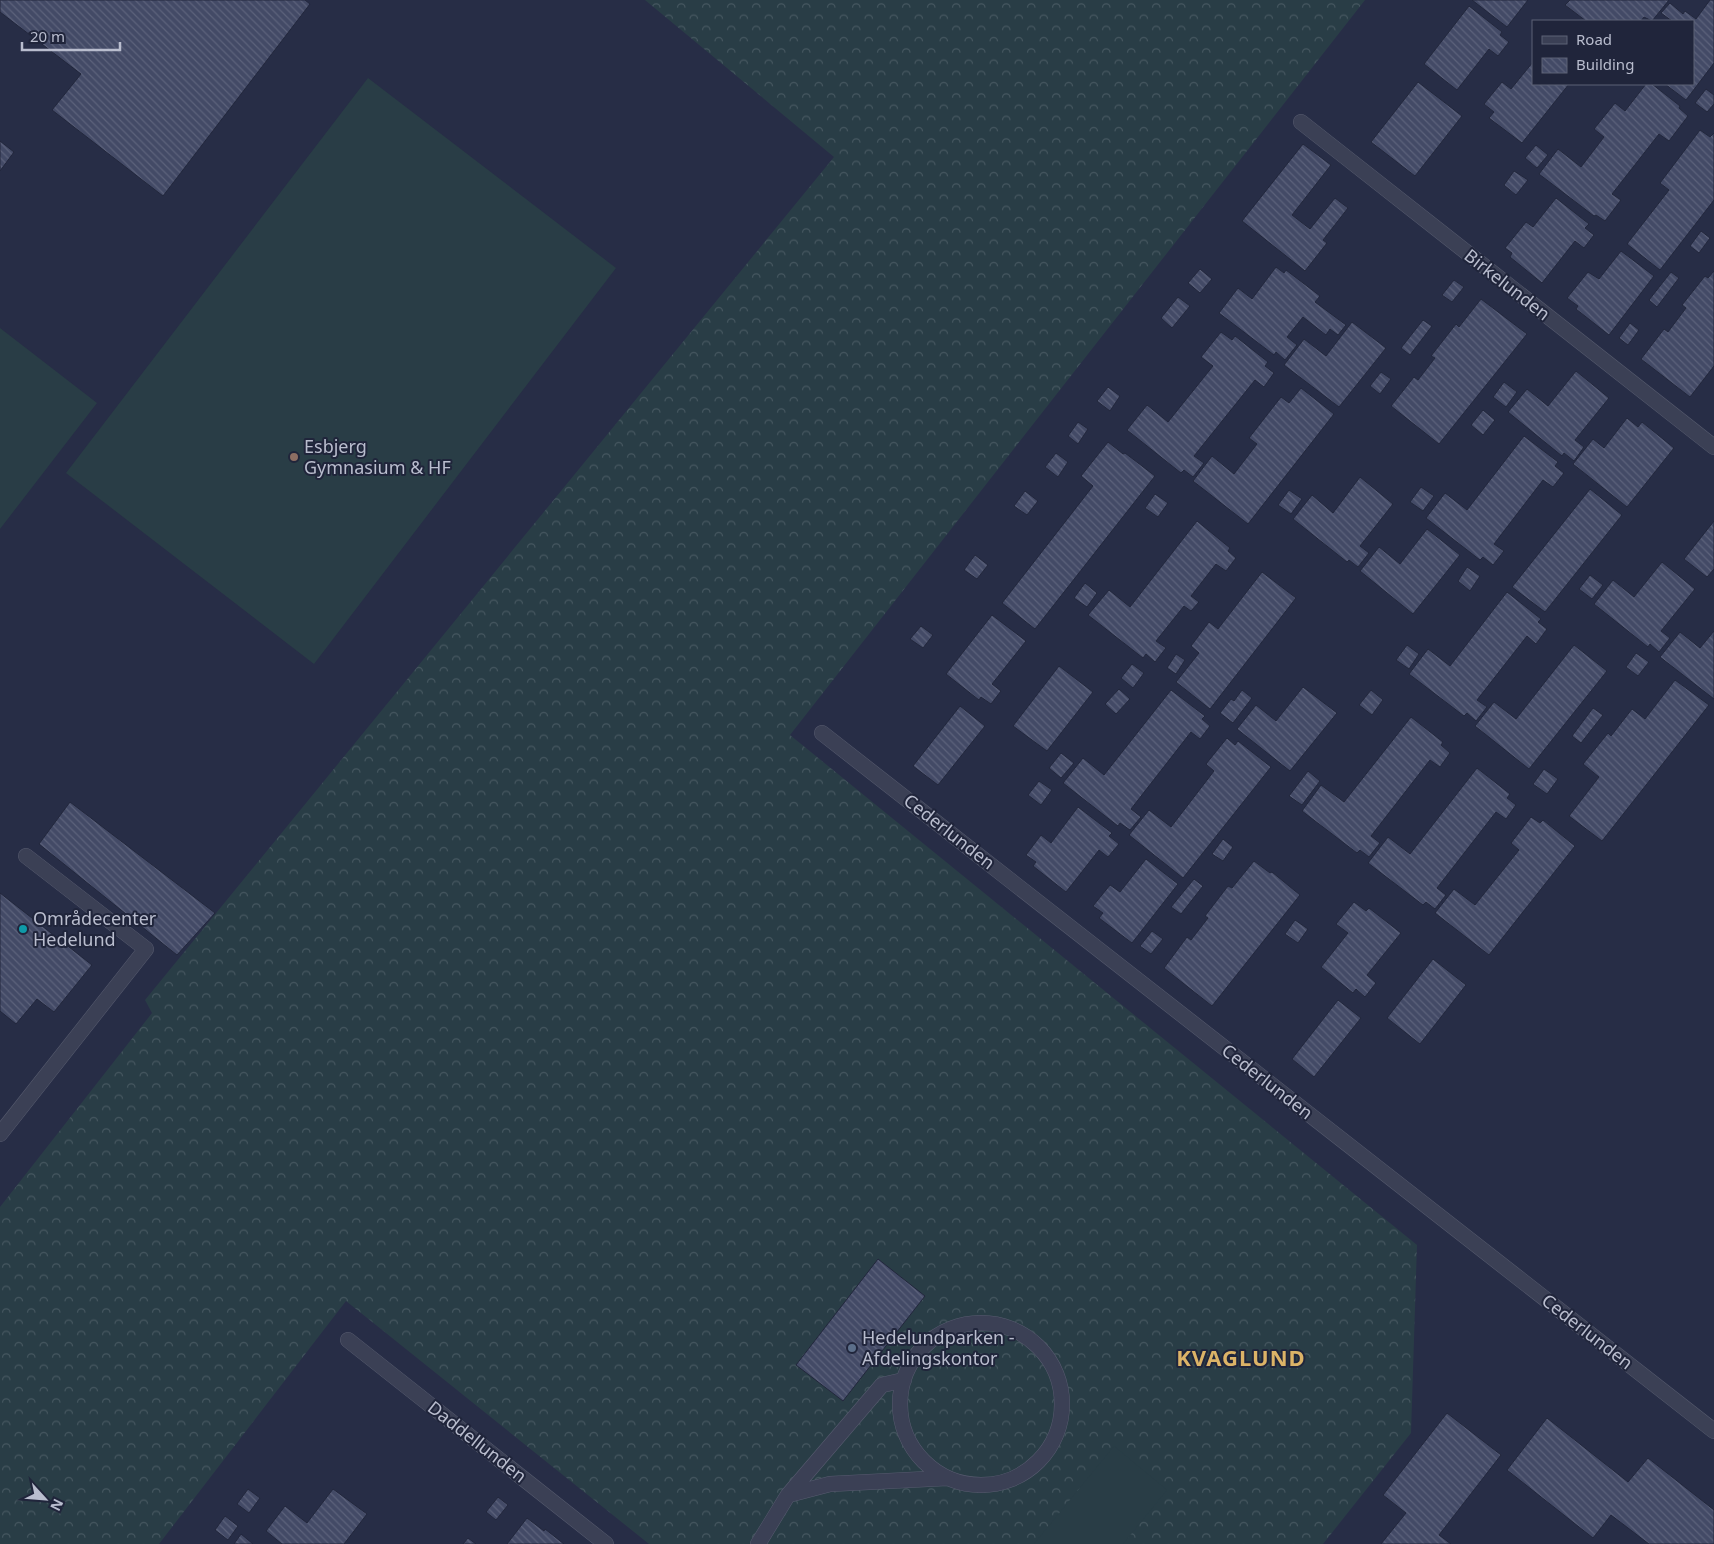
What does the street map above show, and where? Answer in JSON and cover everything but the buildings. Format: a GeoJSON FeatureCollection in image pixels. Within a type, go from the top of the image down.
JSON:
{"type":"FeatureCollection","features":[{"type":"Feature","properties":{"kind":"street","name":"Birkelunden"},"geometry":{"type":"LineString","coordinates":[[1301,122],[1714,447]]}},
{"type":"Feature","properties":{"kind":"street","name":"Cederlunden"},"geometry":{"type":"LineString","coordinates":[[822,732],[1714,1431]]}},
{"type":"Feature","properties":{"kind":"street"},"geometry":{"type":"LineString","coordinates":[[0,1134],[146,949],[26,856]]}},
{"type":"Feature","properties":{"kind":"street"},"geometry":{"type":"LineString","coordinates":[[983,1323],[1004,1326],[1023,1334],[1040,1348],[1052,1365],[1060,1385],[1062,1406],[1059,1427],[1050,1446],[1038,1462],[1023,1474],[1005,1482],[986,1486],[966,1484],[947,1478],[930,1468],[917,1454],[907,1437],[901,1418],[900,1399],[904,1380],[912,1362],[930,1341],[942,1333],[962,1325],[983,1323]]}},
{"type":"Feature","properties":{"kind":"street","name":"Daddellunden"},"geometry":{"type":"LineString","coordinates":[[348,1340],[606,1544]]}},
{"type":"Feature","properties":{"kind":"street"},"geometry":{"type":"LineString","coordinates":[[758,1544],[788,1495],[882,1385],[904,1380]]}},
{"type":"Feature","properties":{"kind":"street"},"geometry":{"type":"LineString","coordinates":[[788,1495],[830,1484],[947,1478]]}},
{"type":"Feature","properties":{"kind":"green space"},"geometry":{"type":"Polygon","coordinates":[[[645,0],[1365,0],[790,735],[1417,1245],[1411,1433],[1323,1544],[649,1544],[346,1301],[159,1544],[0,1544],[0,1207],[152,1013],[145,1000],[834,157],[645,0]]]}},
{"type":"Feature","properties":{"kind":"green space"},"geometry":{"type":"Polygon","coordinates":[[[368,78],[616,268],[314,664],[66,473],[368,78]]]}},
{"type":"Feature","properties":{"kind":"green space"},"geometry":{"type":"Polygon","coordinates":[[[0,328],[97,403],[0,529],[0,328]]]}},
{"type":"Feature","properties":{"kind":"green space"},"geometry":{"type":"Polygon","coordinates":[[[1114,1446],[1167,1490],[1123,1544],[1034,1544],[1114,1446]]]}},
{"type":"Feature","properties":{"kind":"place","name":"Esbjerg Gymnasium & HF"},"geometry":{"type":"Point","coordinates":[294,457]}},
{"type":"Feature","properties":{"kind":"place","name":"Områdecenter Hedelund"},"geometry":{"type":"Point","coordinates":[23,929]}},
{"type":"Feature","properties":{"kind":"place","name":"Hedelundparken - Afdelingskontor"},"geometry":{"type":"Point","coordinates":[852,1348]}},
{"type":"Feature","properties":{"kind":"district","name":"KVAGLUND"},"geometry":{"type":"Point","coordinates":[1241,1358]}}]}
